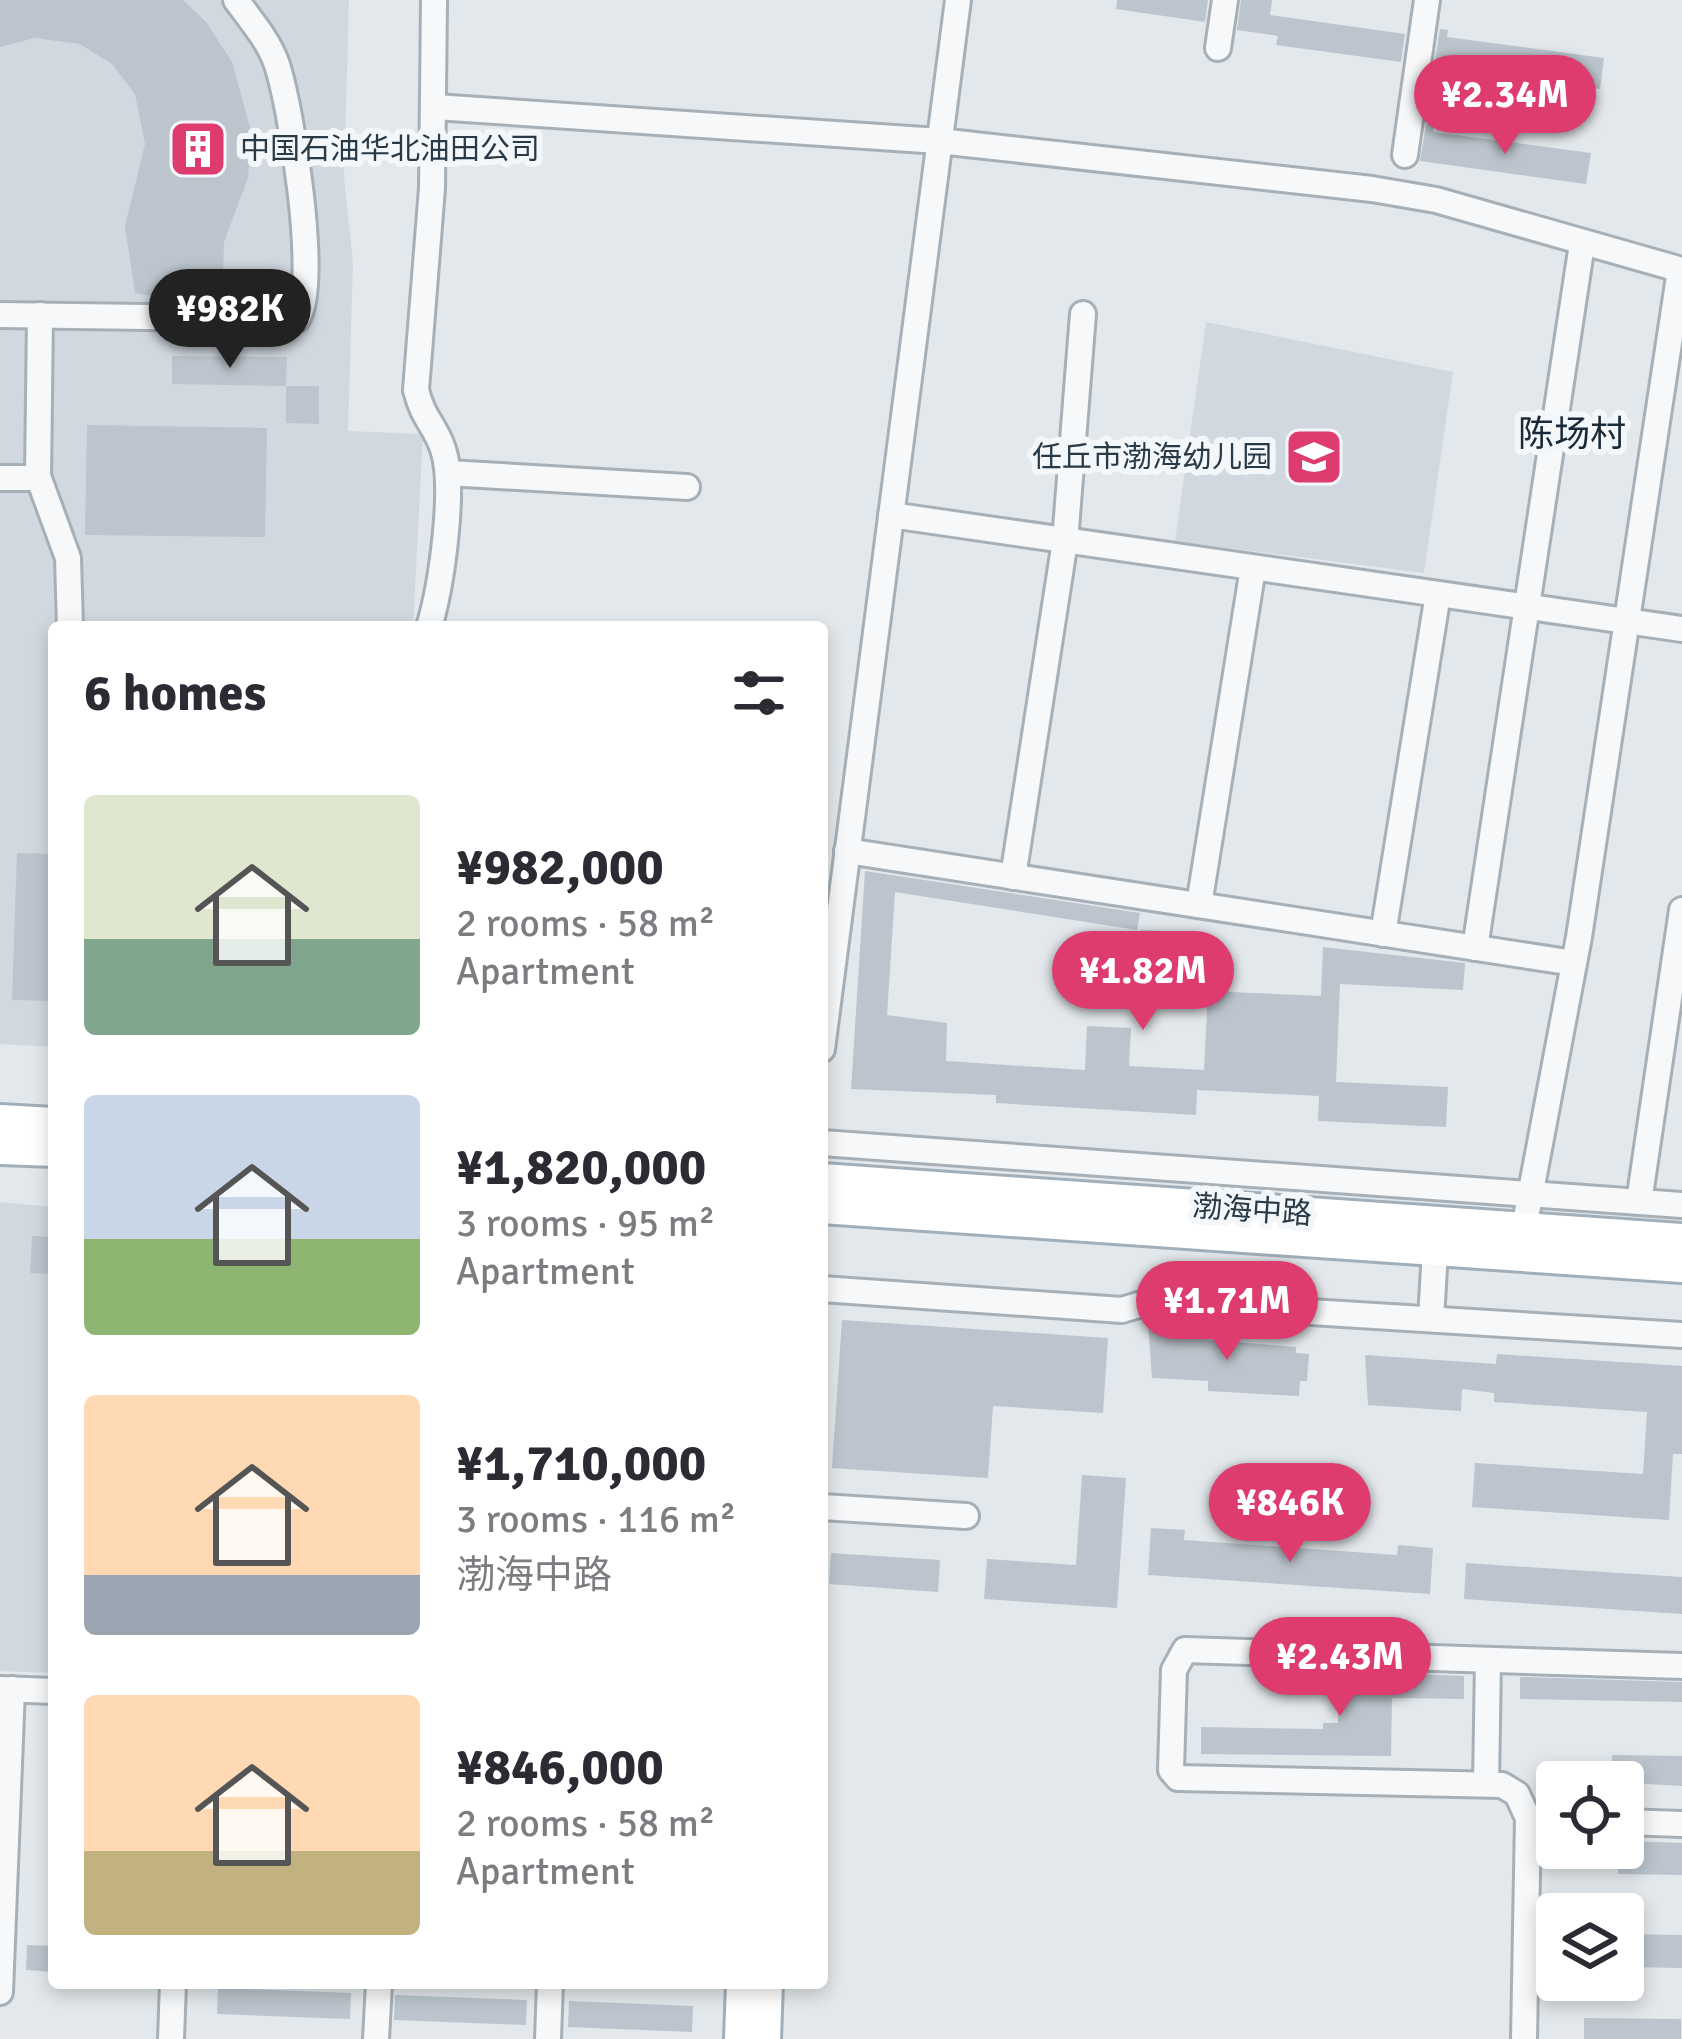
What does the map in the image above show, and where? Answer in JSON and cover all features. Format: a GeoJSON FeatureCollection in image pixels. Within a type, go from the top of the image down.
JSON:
{"type":"FeatureCollection","features":[{"type":"Feature","properties":{"kind":"main road"},"geometry":{"type":"LineString","coordinates":[[0,1120],[48,1123]]}},
{"type":"Feature","properties":{"kind":"main road"},"geometry":{"type":"LineString","coordinates":[[0,1149],[48,1151]]}},
{"type":"Feature","properties":{"kind":"main road","name":"渤海中路"},"geometry":{"type":"LineString","coordinates":[[828,1179],[1682,1239]]}},
{"type":"Feature","properties":{"kind":"main road","name":"渤海中路"},"geometry":{"type":"LineString","coordinates":[[828,1208],[1682,1267]]}},
{"type":"Feature","properties":{"kind":"main road"},"geometry":{"type":"LineString","coordinates":[[740,2039],[742,1989]]}},
{"type":"Feature","properties":{"kind":"main road"},"geometry":{"type":"LineString","coordinates":[[765,2039],[767,1989]]}},
{"type":"Feature","properties":{"kind":"street"},"geometry":{"type":"LineString","coordinates":[[0,315],[297,319],[302,310],[301,193],[291,131],[276,61],[236,0]]}},
{"type":"Feature","properties":{"kind":"street"},"geometry":{"type":"LineString","coordinates":[[430,621],[448,473],[436,435],[423,420],[416,390],[435,107],[434,0]]}},
{"type":"Feature","properties":{"kind":"street"},"geometry":{"type":"LineString","coordinates":[[828,1003],[958,0]]}},
{"type":"Feature","properties":{"kind":"street"},"geometry":{"type":"LineString","coordinates":[[1218,48],[1225,0]]}},
{"type":"Feature","properties":{"kind":"street"},"geometry":{"type":"LineString","coordinates":[[1405,155],[1427,0]]}},
{"type":"Feature","properties":{"kind":"street"},"geometry":{"type":"LineString","coordinates":[[435,107],[939,141],[1372,189],[1436,200],[1681,270],[1574,963],[1524,1228]]}},
{"type":"Feature","properties":{"kind":"street"},"geometry":{"type":"LineString","coordinates":[[1475,948],[1582,244]]}},
{"type":"Feature","properties":{"kind":"street"},"geometry":{"type":"LineString","coordinates":[[1013,877],[1066,541],[1083,314]]}},
{"type":"Feature","properties":{"kind":"street"},"geometry":{"type":"LineString","coordinates":[[40,315],[38,476],[68,558],[70,621]]}},
{"type":"Feature","properties":{"kind":"street"},"geometry":{"type":"LineString","coordinates":[[448,473],[687,488]]}},
{"type":"Feature","properties":{"kind":"street"},"geometry":{"type":"LineString","coordinates":[[0,478],[38,476]]}},
{"type":"Feature","properties":{"kind":"street"},"geometry":{"type":"LineString","coordinates":[[891,515],[1682,629]]}},
{"type":"Feature","properties":{"kind":"street"},"geometry":{"type":"LineString","coordinates":[[1199,905],[1253,568]]}},
{"type":"Feature","properties":{"kind":"street"},"geometry":{"type":"LineString","coordinates":[[1383,934],[1438,594]]}},
{"type":"Feature","properties":{"kind":"street"},"geometry":{"type":"LineString","coordinates":[[848,851],[1574,963]]}},
{"type":"Feature","properties":{"kind":"street"},"geometry":{"type":"LineString","coordinates":[[1639,1202],[1682,910]]}},
{"type":"Feature","properties":{"kind":"street"},"geometry":{"type":"LineString","coordinates":[[828,1143],[1682,1205]]}},
{"type":"Feature","properties":{"kind":"street"},"geometry":{"type":"LineString","coordinates":[[1431,1319],[1435,1251]]}},
{"type":"Feature","properties":{"kind":"street"},"geometry":{"type":"LineString","coordinates":[[828,1288],[1122,1310],[1148,1302],[1682,1335]]}},
{"type":"Feature","properties":{"kind":"street"},"geometry":{"type":"LineString","coordinates":[[828,1507],[966,1516]]}},
{"type":"Feature","properties":{"kind":"street"},"geometry":{"type":"LineString","coordinates":[[1524,2039],[1528,1818],[1517,1794],[1502,1785],[1486,1784],[1178,1778],[1172,1770],[1174,1670],[1185,1650],[1682,1666]]}},
{"type":"Feature","properties":{"kind":"street"},"geometry":{"type":"LineString","coordinates":[[1486,1784],[1488,1660]]}},
{"type":"Feature","properties":{"kind":"street"},"geometry":{"type":"LineString","coordinates":[[0,1993],[6,1689],[48,1691]]}},
{"type":"Feature","properties":{"kind":"street"},"geometry":{"type":"LineString","coordinates":[[1528,1818],[1536,1818]]}},
{"type":"Feature","properties":{"kind":"street"},"geometry":{"type":"LineString","coordinates":[[1644,1823],[1682,1824]]}},
{"type":"Feature","properties":{"kind":"street"},"geometry":{"type":"LineString","coordinates":[[171,2039],[173,1989]]}},
{"type":"Feature","properties":{"kind":"street"},"geometry":{"type":"LineString","coordinates":[[376,2039],[379,1989]]}},
{"type":"Feature","properties":{"kind":"street"},"geometry":{"type":"LineString","coordinates":[[548,2039],[550,1989]]}},
{"type":"Feature","properties":{"kind":"shaded area"},"geometry":{"type":"Polygon","coordinates":[[[0,0],[349,0],[344,177],[353,263],[348,431],[423,434],[413,621],[48,621],[48,1047],[0,1044],[0,0]]]}},
{"type":"Feature","properties":{"kind":"shaded area","name":"任丘市渤海幼儿园"},"geometry":{"type":"Polygon","coordinates":[[[1206,322],[1453,372],[1424,573],[1175,541],[1206,322]]]}},
{"type":"Feature","properties":{"kind":"shaded area"},"geometry":{"type":"Polygon","coordinates":[[[0,1202],[48,1206],[48,1673],[0,1671],[0,1202]]]}},
{"type":"Feature","properties":{"kind":"building","name":"中国石油华北油田公司"},"geometry":{"type":"Polygon","coordinates":[[[0,0],[183,0],[206,22],[232,62],[251,131],[248,178],[224,242],[223,277],[197,277],[171,299],[135,293],[125,226],[145,144],[135,94],[112,64],[80,44],[34,38],[0,47],[0,0]]]}},
{"type":"Feature","properties":{"kind":"building"},"geometry":{"type":"Polygon","coordinates":[[[1117,0],[1208,0],[1205,22],[1116,9],[1117,0]]]}},
{"type":"Feature","properties":{"kind":"building"},"geometry":{"type":"Polygon","coordinates":[[[1241,0],[1272,0],[1270,15],[1405,34],[1401,62],[1276,45],[1278,36],[1237,30],[1241,0]]]}},
{"type":"Feature","properties":{"kind":"building"},"geometry":{"type":"Polygon","coordinates":[[[1440,29],[1448,30],[1447,37],[1604,58],[1600,89],[1434,66],[1440,29]]]}},
{"type":"Feature","properties":{"kind":"building"},"geometry":{"type":"Polygon","coordinates":[[[1426,124],[1434,125],[1433,132],[1591,153],[1586,184],[1420,161],[1426,124]]]}},
{"type":"Feature","properties":{"kind":"building"},"geometry":{"type":"Polygon","coordinates":[[[172,356],[287,357],[286,386],[172,384],[172,356]]]}},
{"type":"Feature","properties":{"kind":"building"},"geometry":{"type":"Polygon","coordinates":[[[286,386],[319,386],[319,424],[286,423],[286,386]]]}},
{"type":"Feature","properties":{"kind":"building"},"geometry":{"type":"Polygon","coordinates":[[[87,425],[267,428],[265,537],[85,535],[87,425]]]}},
{"type":"Feature","properties":{"kind":"building"},"geometry":{"type":"Polygon","coordinates":[[[17,853],[48,854],[48,1001],[12,1000],[17,853]]]}},
{"type":"Feature","properties":{"kind":"building"},"geometry":{"type":"Polygon","coordinates":[[[865,871],[1140,913],[1137,930],[895,892],[887,1015],[947,1023],[946,1061],[1085,1070],[1087,1026],[1131,1028],[1129,1066],[1204,1070],[1208,991],[1321,996],[1323,947],[1465,963],[1463,990],[1340,984],[1336,1082],[1448,1087],[1446,1127],[1318,1121],[1319,1096],[1197,1090],[1196,1115],[996,1103],[996,1095],[851,1089],[865,871]]]}},
{"type":"Feature","properties":{"kind":"building"},"geometry":{"type":"Polygon","coordinates":[[[1141,930],[1190,932],[1189,940],[1202,940],[1201,964],[1140,961],[1141,930]]]}},
{"type":"Feature","properties":{"kind":"building"},"geometry":{"type":"Polygon","coordinates":[[[32,1236],[48,1237],[48,1274],[30,1273],[32,1236]]]}},
{"type":"Feature","properties":{"kind":"building"},"geometry":{"type":"Polygon","coordinates":[[[842,1320],[1108,1338],[1103,1413],[993,1406],[988,1478],[832,1468],[842,1320]]]}},
{"type":"Feature","properties":{"kind":"building"},"geometry":{"type":"Polygon","coordinates":[[[1148,1325],[1189,1328],[1189,1336],[1210,1340],[1296,1347],[1296,1353],[1309,1354],[1307,1381],[1300,1381],[1299,1396],[1208,1391],[1208,1381],[1152,1378],[1148,1325]]]}},
{"type":"Feature","properties":{"kind":"building"},"geometry":{"type":"Polygon","coordinates":[[[1497,1354],[1682,1366],[1682,1454],[1673,1454],[1669,1520],[1472,1507],[1475,1463],[1643,1474],[1647,1412],[1494,1402],[1494,1393],[1462,1389],[1461,1411],[1368,1405],[1365,1355],[1496,1364],[1497,1354]]]}},
{"type":"Feature","properties":{"kind":"building"},"geometry":{"type":"Polygon","coordinates":[[[1082,1475],[1126,1478],[1117,1608],[984,1599],[987,1559],[1076,1565],[1082,1475]]]}},
{"type":"Feature","properties":{"kind":"building"},"geometry":{"type":"Polygon","coordinates":[[[1151,1528],[1185,1530],[1184,1540],[1397,1555],[1398,1545],[1433,1548],[1430,1594],[1148,1575],[1151,1528]]]}},
{"type":"Feature","properties":{"kind":"building"},"geometry":{"type":"Polygon","coordinates":[[[831,1553],[940,1560],[938,1592],[829,1584],[831,1553]]]}},
{"type":"Feature","properties":{"kind":"building"},"geometry":{"type":"Polygon","coordinates":[[[1466,1563],[1682,1577],[1682,1614],[1464,1599],[1466,1563]]]}},
{"type":"Feature","properties":{"kind":"building"},"geometry":{"type":"Polygon","coordinates":[[[1338,1671],[1464,1676],[1464,1699],[1392,1698],[1391,1756],[1201,1754],[1201,1727],[1323,1729],[1323,1723],[1338,1723],[1338,1671]]]}},
{"type":"Feature","properties":{"kind":"building"},"geometry":{"type":"Polygon","coordinates":[[[1520,1677],[1682,1682],[1682,1702],[1520,1699],[1520,1677]]]}},
{"type":"Feature","properties":{"kind":"building"},"geometry":{"type":"Polygon","coordinates":[[[1612,1755],[1682,1756],[1682,1786],[1644,1784],[1644,1761],[1612,1761],[1612,1755]]]}},
{"type":"Feature","properties":{"kind":"building"},"geometry":{"type":"Polygon","coordinates":[[[1644,1842],[1682,1843],[1682,1875],[1618,1874],[1618,1869],[1644,1869],[1644,1842]]]}},
{"type":"Feature","properties":{"kind":"building"},"geometry":{"type":"Polygon","coordinates":[[[1644,1934],[1682,1935],[1682,1968],[1644,1967],[1644,1934]]]}},
{"type":"Feature","properties":{"kind":"building"},"geometry":{"type":"Polygon","coordinates":[[[27,1945],[48,1946],[48,1972],[26,1970],[27,1945]]]}},
{"type":"Feature","properties":{"kind":"building"},"geometry":{"type":"Polygon","coordinates":[[[218,1989],[351,1993],[350,2019],[217,2014],[218,1989]]]}},
{"type":"Feature","properties":{"kind":"building"},"geometry":{"type":"Polygon","coordinates":[[[395,1995],[527,2000],[526,2025],[394,2020],[395,1995]]]}},
{"type":"Feature","properties":{"kind":"building"},"geometry":{"type":"Polygon","coordinates":[[[569,2001],[693,2006],[692,2032],[568,2027],[569,2001]]]}},
{"type":"Feature","properties":{"kind":"building"},"geometry":{"type":"Polygon","coordinates":[[[1584,2018],[1681,2019],[1681,2039],[1584,2039],[1584,2018]]]}},
{"type":"Feature","properties":{"kind":"place","name":"中国石油华北油田公司"},"geometry":{"type":"Point","coordinates":[198,149]}},
{"type":"Feature","properties":{"kind":"place","name":"任丘市渤海幼儿园"},"geometry":{"type":"Point","coordinates":[1314,457]}},
{"type":"Feature","properties":{"kind":"district","name":"陈场村"},"geometry":{"type":"Point","coordinates":[1572,433]}}]}
